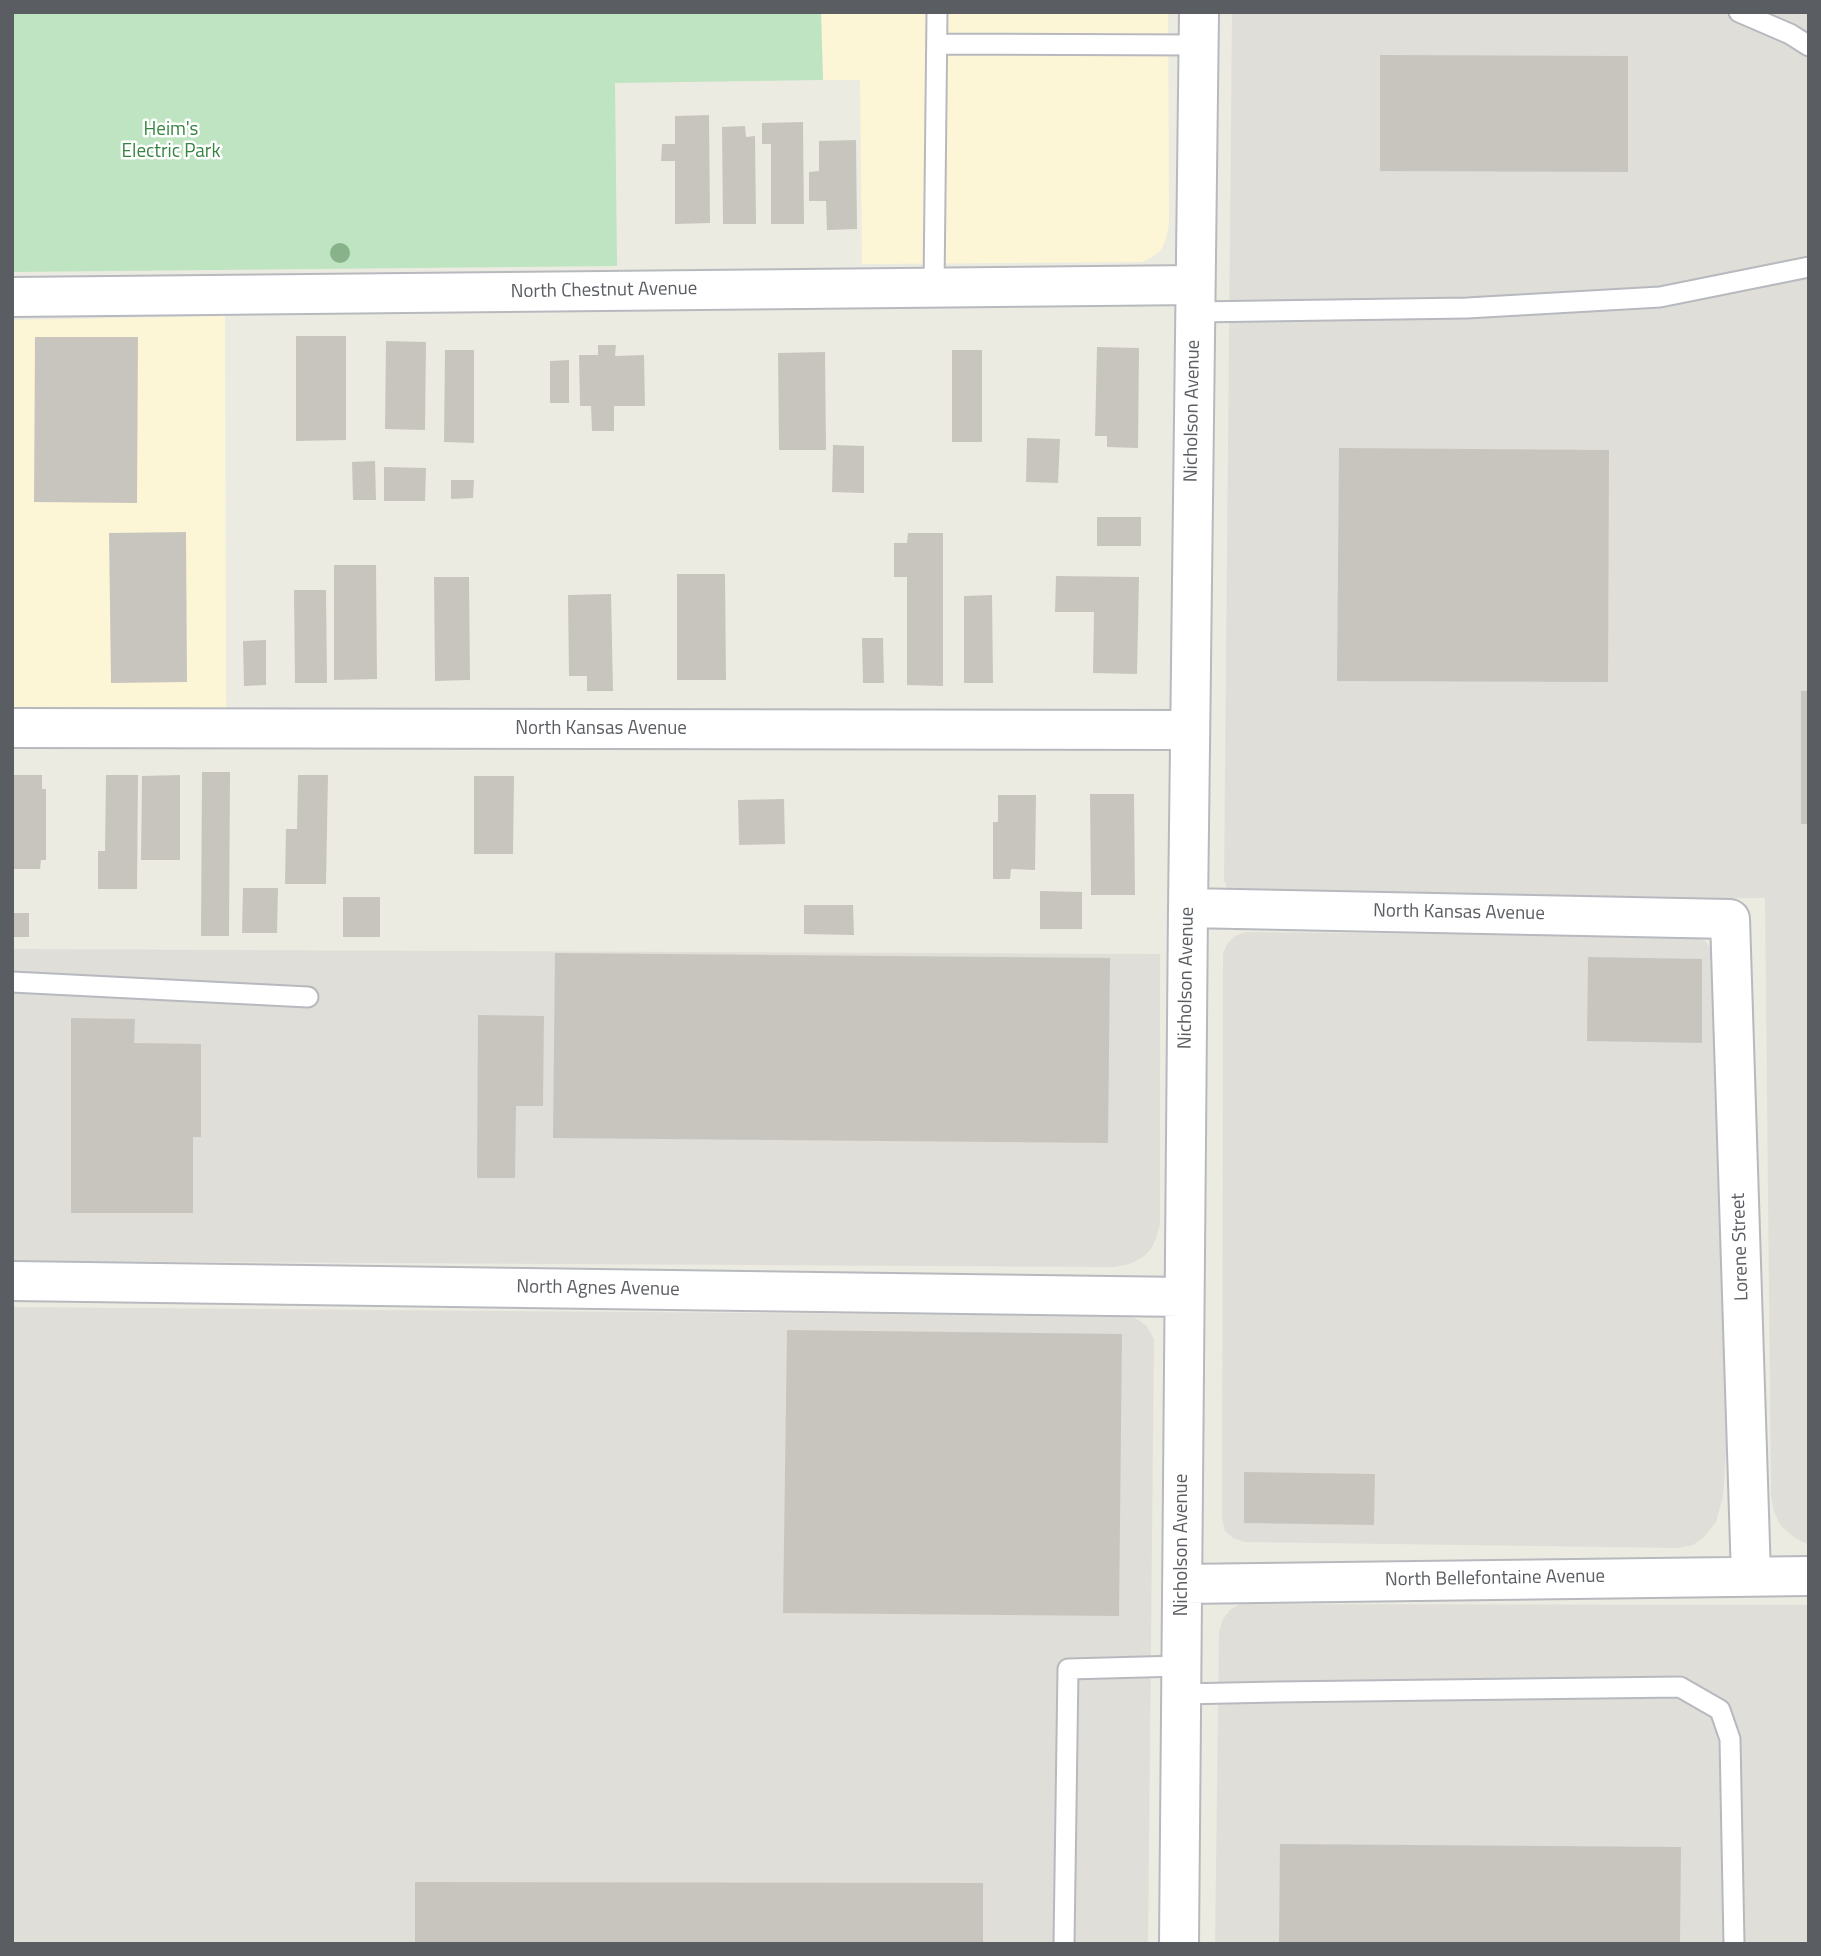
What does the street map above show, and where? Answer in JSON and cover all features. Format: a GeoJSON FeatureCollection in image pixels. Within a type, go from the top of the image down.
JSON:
{"type":"FeatureCollection","features":[{"type":"Feature","properties":{"kind":"street","name":"Nicholson Avenue"},"geometry":{"type":"LineString","coordinates":[[1179,1944],[1198,29]]}},
{"type":"Feature","properties":{"kind":"street","name":"North Chestnut Avenue"},"geometry":{"type":"LineString","coordinates":[[12,297],[934,287],[1195,298]]}},
{"type":"Feature","properties":{"kind":"street","name":"North Kansas Avenue"},"geometry":{"type":"LineString","coordinates":[[12,728],[1190,730]]}},
{"type":"Feature","properties":{"kind":"street","name":"North Kansas Avenue"},"geometry":{"type":"LineString","coordinates":[[1188,908],[1730,919]]}},
{"type":"Feature","properties":{"kind":"street","name":"Lorene Street"},"geometry":{"type":"LineString","coordinates":[[1730,919],[1751,1576]]}},
{"type":"Feature","properties":{"kind":"street","name":"North Agnes Avenue"},"geometry":{"type":"LineString","coordinates":[[12,1281],[1184,1297]]}},
{"type":"Feature","properties":{"kind":"street","name":"North Bellefontaine Avenue"},"geometry":{"type":"LineString","coordinates":[[1182,1584],[1809,1576]]}},
{"type":"Feature","properties":{"kind":"lane"},"geometry":{"type":"LineString","coordinates":[[934,287],[937,12]]}},
{"type":"Feature","properties":{"kind":"lane"},"geometry":{"type":"LineString","coordinates":[[1739,12],[1790,34],[1809,46]]}},
{"type":"Feature","properties":{"kind":"lane"},"geometry":{"type":"LineString","coordinates":[[937,44],[1198,29]]}},
{"type":"Feature","properties":{"kind":"lane"},"geometry":{"type":"LineString","coordinates":[[1195,298],[1467,308],[1660,297],[1809,267]]}},
{"type":"Feature","properties":{"kind":"lane"},"geometry":{"type":"LineString","coordinates":[[12,982],[308,997]]}},
{"type":"Feature","properties":{"kind":"lane"},"geometry":{"type":"LineString","coordinates":[[1064,1944],[1068,1669],[1277,1692],[1681,1687],[1720,1710],[1730,1739],[1734,1944]]}},
{"type":"Feature","properties":{"kind":"shaded area"},"geometry":{"type":"Polygon","coordinates":[[[821,12],[1168,12],[1169,223],[1161,250],[1143,262],[862,264],[860,80],[823,80],[821,12]]]}},
{"type":"Feature","properties":{"kind":"shaded area"},"geometry":{"type":"Polygon","coordinates":[[[1232,12],[1809,12],[1809,1545],[1781,1526],[1774,1512],[1771,1496],[1765,898],[1252,902],[1228,891],[1224,880],[1232,12]]]}},
{"type":"Feature","properties":{"kind":"shaded area"},"geometry":{"type":"Polygon","coordinates":[[[225,316],[226,712],[12,712],[12,320],[225,316]]]}},
{"type":"Feature","properties":{"kind":"shaded area"},"geometry":{"type":"Polygon","coordinates":[[[1246,932],[1691,936],[1704,940],[1710,947],[1715,960],[1727,1435],[1723,1497],[1716,1522],[1705,1536],[1693,1545],[1678,1548],[1244,1542],[1225,1531],[1222,1519],[1223,953],[1235,936],[1246,932]]]}},
{"type":"Feature","properties":{"kind":"shaded area"},"geometry":{"type":"Polygon","coordinates":[[[12,949],[1160,954],[1160,1224],[1151,1249],[1143,1257],[1130,1264],[1113,1267],[12,1261],[12,949]]]}},
{"type":"Feature","properties":{"kind":"shaded area"},"geometry":{"type":"Polygon","coordinates":[[[12,1307],[1132,1316],[1146,1325],[1154,1339],[1148,1944],[12,1944],[12,1307]]]}},
{"type":"Feature","properties":{"kind":"shaded area"},"geometry":{"type":"Polygon","coordinates":[[[1240,1604],[1809,1605],[1809,1944],[1215,1944],[1219,1632],[1223,1619],[1230,1610],[1240,1604]]]}},
{"type":"Feature","properties":{"kind":"green space","name":"Heim's Electric Park"},"geometry":{"type":"Polygon","coordinates":[[[12,12],[821,12],[823,80],[615,83],[617,266],[12,272],[12,12]]]}},
{"type":"Feature","properties":{"kind":"building"},"geometry":{"type":"Polygon","coordinates":[[[1380,55],[1628,56],[1628,172],[1380,171],[1380,55]]]}},
{"type":"Feature","properties":{"kind":"building"},"geometry":{"type":"Polygon","coordinates":[[[709,115],[710,223],[675,224],[675,161],[661,161],[662,144],[675,144],[675,116],[709,115]]]}},
{"type":"Feature","properties":{"kind":"building"},"geometry":{"type":"Polygon","coordinates":[[[803,122],[804,224],[771,224],[771,144],[762,144],[762,123],[803,122]]]}},
{"type":"Feature","properties":{"kind":"building"},"geometry":{"type":"Polygon","coordinates":[[[745,126],[746,137],[755,136],[756,224],[723,224],[722,127],[745,126]]]}},
{"type":"Feature","properties":{"kind":"building"},"geometry":{"type":"Polygon","coordinates":[[[856,140],[857,229],[827,230],[826,201],[809,201],[809,172],[819,171],[819,141],[856,140]]]}},
{"type":"Feature","properties":{"kind":"building"},"geometry":{"type":"Polygon","coordinates":[[[296,336],[346,336],[346,440],[296,441],[296,336]]]}},
{"type":"Feature","properties":{"kind":"building"},"geometry":{"type":"Polygon","coordinates":[[[35,337],[138,337],[137,503],[34,502],[35,337]]]}},
{"type":"Feature","properties":{"kind":"building"},"geometry":{"type":"Polygon","coordinates":[[[386,341],[426,342],[425,430],[385,429],[386,341]]]}},
{"type":"Feature","properties":{"kind":"building"},"geometry":{"type":"Polygon","coordinates":[[[598,345],[616,345],[615,356],[644,355],[645,406],[614,406],[614,431],[592,431],[591,406],[580,406],[579,355],[598,355],[598,345]]]}},
{"type":"Feature","properties":{"kind":"building"},"geometry":{"type":"Polygon","coordinates":[[[1097,347],[1139,348],[1138,448],[1107,447],[1107,436],[1095,436],[1097,347]]]}},
{"type":"Feature","properties":{"kind":"building"},"geometry":{"type":"Polygon","coordinates":[[[445,350],[474,350],[474,443],[444,442],[445,350]]]}},
{"type":"Feature","properties":{"kind":"building"},"geometry":{"type":"Polygon","coordinates":[[[952,350],[982,350],[982,442],[952,442],[952,350]]]}},
{"type":"Feature","properties":{"kind":"building"},"geometry":{"type":"Polygon","coordinates":[[[825,352],[826,450],[779,450],[778,353],[825,352]]]}},
{"type":"Feature","properties":{"kind":"building"},"geometry":{"type":"Polygon","coordinates":[[[569,360],[569,403],[550,403],[550,361],[569,360]]]}},
{"type":"Feature","properties":{"kind":"building"},"geometry":{"type":"Polygon","coordinates":[[[1027,438],[1060,439],[1058,483],[1026,482],[1027,438]]]}},
{"type":"Feature","properties":{"kind":"building"},"geometry":{"type":"Polygon","coordinates":[[[833,445],[864,446],[864,493],[832,492],[833,445]]]}},
{"type":"Feature","properties":{"kind":"building"},"geometry":{"type":"Polygon","coordinates":[[[1339,448],[1609,450],[1608,682],[1337,681],[1339,448]]]}},
{"type":"Feature","properties":{"kind":"building"},"geometry":{"type":"Polygon","coordinates":[[[375,461],[376,500],[353,500],[352,462],[375,461]]]}},
{"type":"Feature","properties":{"kind":"building"},"geometry":{"type":"Polygon","coordinates":[[[384,467],[426,468],[425,501],[384,501],[384,467]]]}},
{"type":"Feature","properties":{"kind":"building"},"geometry":{"type":"Polygon","coordinates":[[[451,480],[474,480],[473,498],[451,499],[451,480]]]}},
{"type":"Feature","properties":{"kind":"building"},"geometry":{"type":"Polygon","coordinates":[[[1097,517],[1141,517],[1141,546],[1097,546],[1097,517]]]}},
{"type":"Feature","properties":{"kind":"building"},"geometry":{"type":"Polygon","coordinates":[[[186,532],[187,682],[111,683],[109,533],[186,532]]]}},
{"type":"Feature","properties":{"kind":"building"},"geometry":{"type":"Polygon","coordinates":[[[908,533],[943,533],[943,686],[907,685],[907,577],[894,577],[894,543],[907,543],[908,533]]]}},
{"type":"Feature","properties":{"kind":"building"},"geometry":{"type":"Polygon","coordinates":[[[334,565],[376,565],[377,679],[334,680],[334,565]]]}},
{"type":"Feature","properties":{"kind":"building"},"geometry":{"type":"Polygon","coordinates":[[[677,574],[725,574],[726,680],[677,680],[677,574]]]}},
{"type":"Feature","properties":{"kind":"building"},"geometry":{"type":"Polygon","coordinates":[[[1056,576],[1139,577],[1137,674],[1093,673],[1094,612],[1055,612],[1056,576]]]}},
{"type":"Feature","properties":{"kind":"building"},"geometry":{"type":"Polygon","coordinates":[[[434,577],[469,577],[470,680],[435,681],[434,577]]]}},
{"type":"Feature","properties":{"kind":"building"},"geometry":{"type":"Polygon","coordinates":[[[294,590],[326,590],[327,683],[295,683],[294,590]]]}},
{"type":"Feature","properties":{"kind":"building"},"geometry":{"type":"Polygon","coordinates":[[[611,594],[613,691],[587,691],[587,676],[569,676],[568,595],[611,594]]]}},
{"type":"Feature","properties":{"kind":"building"},"geometry":{"type":"Polygon","coordinates":[[[992,595],[993,683],[964,683],[964,596],[992,595]]]}},
{"type":"Feature","properties":{"kind":"building"},"geometry":{"type":"Polygon","coordinates":[[[862,638],[883,638],[884,683],[863,683],[862,638]]]}},
{"type":"Feature","properties":{"kind":"building"},"geometry":{"type":"Polygon","coordinates":[[[266,640],[266,685],[244,686],[243,641],[266,640]]]}},
{"type":"Feature","properties":{"kind":"building"},"geometry":{"type":"Polygon","coordinates":[[[1801,691],[1809,691],[1809,824],[1801,824],[1801,691]]]}},
{"type":"Feature","properties":{"kind":"building"},"geometry":{"type":"Polygon","coordinates":[[[202,772],[230,772],[229,936],[201,936],[202,772]]]}},
{"type":"Feature","properties":{"kind":"building"},"geometry":{"type":"Polygon","coordinates":[[[12,775],[42,775],[42,789],[46,789],[46,860],[41,860],[40,869],[12,869],[12,775]]]}},
{"type":"Feature","properties":{"kind":"building"},"geometry":{"type":"Polygon","coordinates":[[[106,775],[138,775],[137,889],[98,889],[98,851],[105,851],[106,775]]]}},
{"type":"Feature","properties":{"kind":"building"},"geometry":{"type":"Polygon","coordinates":[[[180,775],[180,860],[141,860],[142,776],[180,775]]]}},
{"type":"Feature","properties":{"kind":"building"},"geometry":{"type":"Polygon","coordinates":[[[298,775],[328,775],[326,884],[285,884],[286,829],[297,829],[298,775]]]}},
{"type":"Feature","properties":{"kind":"building"},"geometry":{"type":"Polygon","coordinates":[[[474,776],[514,776],[513,854],[474,854],[474,776]]]}},
{"type":"Feature","properties":{"kind":"building"},"geometry":{"type":"Polygon","coordinates":[[[1090,794],[1134,794],[1135,895],[1091,895],[1090,794]]]}},
{"type":"Feature","properties":{"kind":"building"},"geometry":{"type":"Polygon","coordinates":[[[998,795],[1036,795],[1035,870],[1011,869],[1010,879],[993,879],[993,822],[998,822],[998,795]]]}},
{"type":"Feature","properties":{"kind":"building"},"geometry":{"type":"Polygon","coordinates":[[[784,799],[785,844],[739,845],[738,800],[784,799]]]}},
{"type":"Feature","properties":{"kind":"building"},"geometry":{"type":"Polygon","coordinates":[[[243,888],[278,888],[277,933],[242,933],[243,888]]]}},
{"type":"Feature","properties":{"kind":"building"},"geometry":{"type":"Polygon","coordinates":[[[1040,891],[1082,892],[1082,929],[1040,929],[1040,891]]]}},
{"type":"Feature","properties":{"kind":"building"},"geometry":{"type":"Polygon","coordinates":[[[343,897],[380,897],[380,937],[343,937],[343,897]]]}},
{"type":"Feature","properties":{"kind":"building"},"geometry":{"type":"Polygon","coordinates":[[[804,905],[853,905],[854,935],[804,934],[804,905]]]}},
{"type":"Feature","properties":{"kind":"building"},"geometry":{"type":"Polygon","coordinates":[[[12,913],[29,913],[29,937],[12,937],[12,913]]]}},
{"type":"Feature","properties":{"kind":"building"},"geometry":{"type":"Polygon","coordinates":[[[555,953],[1110,958],[1108,1143],[553,1138],[555,953]]]}},
{"type":"Feature","properties":{"kind":"building"},"geometry":{"type":"Polygon","coordinates":[[[1588,957],[1702,959],[1702,1043],[1587,1041],[1588,957]]]}},
{"type":"Feature","properties":{"kind":"building"},"geometry":{"type":"Polygon","coordinates":[[[478,1015],[544,1016],[543,1106],[516,1106],[515,1178],[477,1178],[478,1015]]]}},
{"type":"Feature","properties":{"kind":"building"},"geometry":{"type":"Polygon","coordinates":[[[71,1018],[135,1019],[134,1043],[201,1044],[201,1137],[193,1137],[193,1213],[71,1213],[71,1018]]]}},
{"type":"Feature","properties":{"kind":"building"},"geometry":{"type":"Polygon","coordinates":[[[787,1330],[1122,1334],[1119,1616],[783,1613],[787,1330]]]}},
{"type":"Feature","properties":{"kind":"building"},"geometry":{"type":"Polygon","coordinates":[[[1244,1472],[1375,1474],[1374,1525],[1244,1523],[1244,1472]]]}},
{"type":"Feature","properties":{"kind":"building"},"geometry":{"type":"Polygon","coordinates":[[[1280,1844],[1681,1847],[1680,1944],[1279,1944],[1280,1844]]]}},
{"type":"Feature","properties":{"kind":"building"},"geometry":{"type":"Polygon","coordinates":[[[415,1882],[983,1883],[983,1944],[415,1944],[415,1882]]]}}]}
